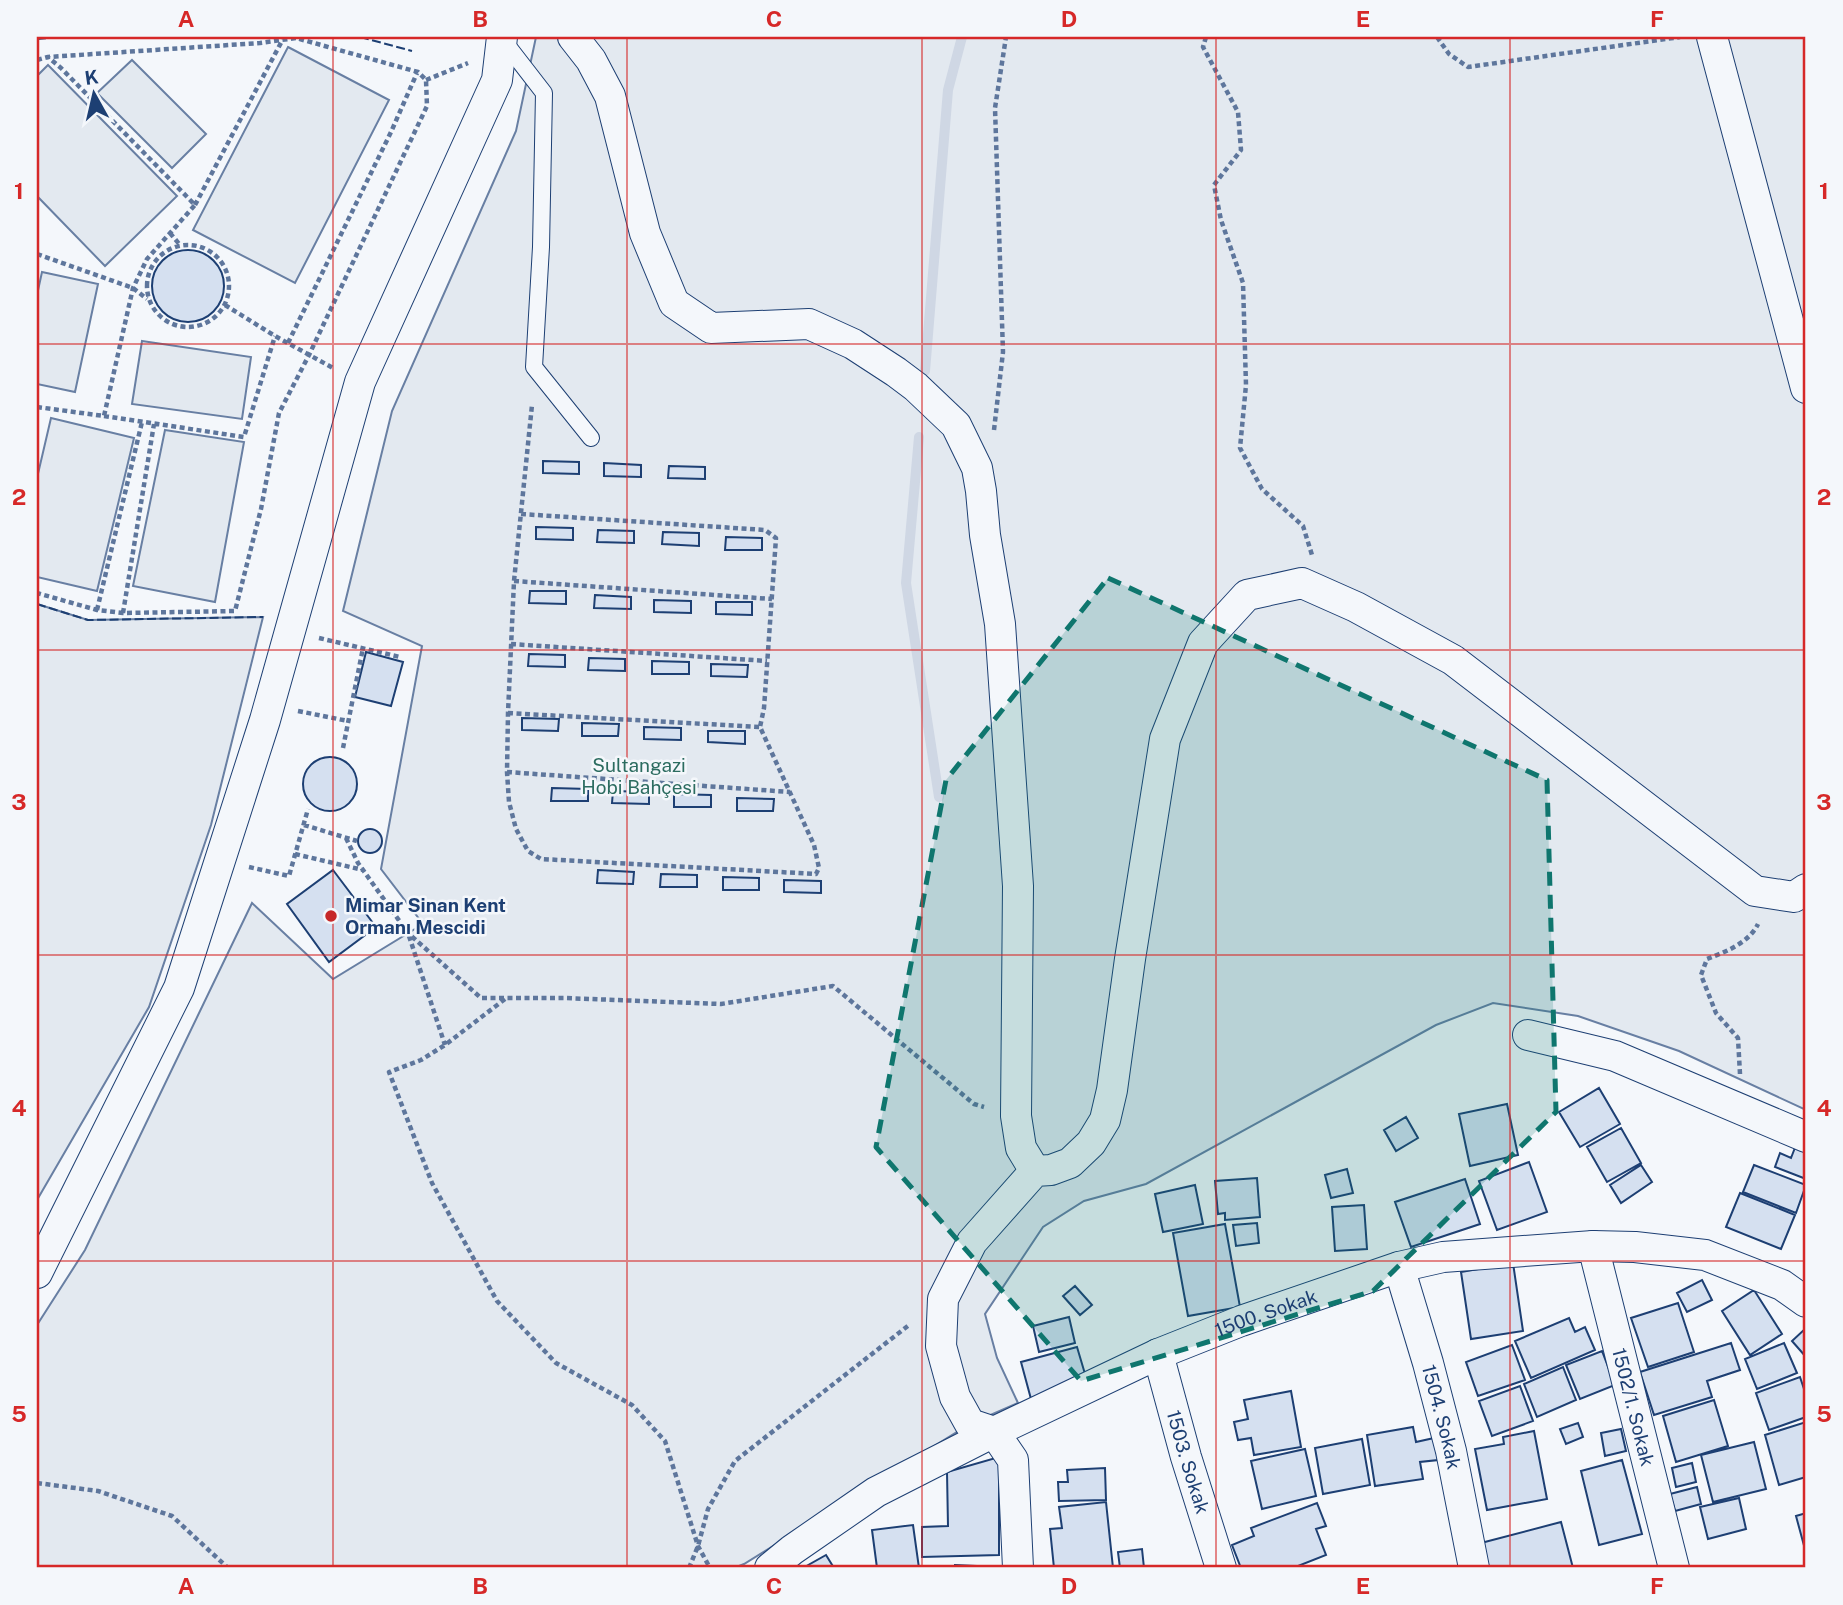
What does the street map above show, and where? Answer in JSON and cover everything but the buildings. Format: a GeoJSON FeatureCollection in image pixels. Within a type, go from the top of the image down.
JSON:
{"type":"FeatureCollection","features":[{"type":"Feature","properties":{"kind":"street"},"geometry":{"type":"LineString","coordinates":[[573,37],[591,60],[610,96],[645,233],[674,303],[711,328],[809,324],[853,344],[916,387],[956,425],[976,468],[1000,624],[1018,886],[1016,1115],[1021,1148],[1035,1171]]}},
{"type":"Feature","properties":{"kind":"street"},"geometry":{"type":"LineString","coordinates":[[1712,37],[1806,388]]}},
{"type":"Feature","properties":{"kind":"street"},"geometry":{"type":"LineString","coordinates":[[37,1273],[179,988],[268,705],[360,382],[497,80],[502,41]]}},
{"type":"Feature","properties":{"kind":"street"},"geometry":{"type":"LineString","coordinates":[[1018,1568],[1013,1460],[994,1432],[970,1423],[956,1397],[941,1346],[943,1298],[972,1242],[1035,1171],[1051,1170],[1070,1163],[1091,1143],[1105,1120],[1112,1090],[1165,739],[1203,643],[1247,595],[1302,583],[1356,607],[1453,660],[1755,891],[1794,897],[1806,889]]}},
{"type":"Feature","properties":{"kind":"street"},"geometry":{"type":"LineString","coordinates":[[1528,1035],[1615,1056],[1806,1137]]}},
{"type":"Feature","properties":{"kind":"street","name":"1500. Sokak"},"geometry":{"type":"LineString","coordinates":[[770,1568],[876,1492],[994,1432],[1158,1354],[1241,1321],[1399,1267],[1443,1256],[1593,1246],[1635,1247],[1705,1255],[1782,1285],[1806,1301]]}},
{"type":"Feature","properties":{"kind":"street","name":"1502/1. Sokak"},"geometry":{"type":"LineString","coordinates":[[1593,1246],[1674,1568]]}},
{"type":"Feature","properties":{"kind":"street","name":"1504. Sokak"},"geometry":{"type":"LineString","coordinates":[[1399,1267],[1451,1451],[1474,1568]]}},
{"type":"Feature","properties":{"kind":"street","name":"1503. Sokak"},"geometry":{"type":"LineString","coordinates":[[1158,1354],[1186,1457],[1222,1568]]}},
{"type":"Feature","properties":{"kind":"lane"},"geometry":{"type":"LineString","coordinates":[[502,41],[544,93],[541,247],[534,367],[591,438]]}},
{"type":"Feature","properties":{"kind":"path"},"geometry":{"type":"LineString","coordinates":[[976,468],[994,433],[1003,352],[995,108],[1006,37]]}},
{"type":"Feature","properties":{"kind":"path"},"geometry":{"type":"LineString","coordinates":[[1206,37],[1203,47],[1238,112],[1241,150],[1214,185],[1221,220],[1243,283],[1246,385],[1240,448],[1262,489],[1303,526],[1312,554],[1302,583]]}},
{"type":"Feature","properties":{"kind":"path"},"geometry":{"type":"LineString","coordinates":[[1437,37],[1449,54],[1468,66],[1684,37]]}},
{"type":"Feature","properties":{"kind":"path"},"geometry":{"type":"LineString","coordinates":[[37,60],[296,38],[418,72],[426,79],[427,106],[279,413],[261,509],[236,611],[123,613],[97,610],[37,593]]}},
{"type":"Feature","properties":{"kind":"path"},"geometry":{"type":"LineString","coordinates":[[104,416],[133,288],[147,258],[195,205],[283,39]]}},
{"type":"Feature","properties":{"kind":"path"},"geometry":{"type":"LineString","coordinates":[[426,79],[502,41]]}},
{"type":"Feature","properties":{"kind":"path"},"geometry":{"type":"LineString","coordinates":[[48,57],[195,205]]}},
{"type":"Feature","properties":{"kind":"path"},"geometry":{"type":"LineString","coordinates":[[288,343],[418,72]]}},
{"type":"Feature","properties":{"kind":"path"},"geometry":{"type":"LineString","coordinates":[[170,233],[180,245]]}},
{"type":"Feature","properties":{"kind":"path"},"geometry":{"type":"LineString","coordinates":[[180,245],[206,248],[225,266],[229,279],[229,292],[218,316],[193,328],[166,322],[155,313],[148,300],[145,285],[156,259],[167,250],[180,245]]}},
{"type":"Feature","properties":{"kind":"path"},"geometry":{"type":"LineString","coordinates":[[37,254],[133,288],[148,300]]}},
{"type":"Feature","properties":{"kind":"path"},"geometry":{"type":"LineString","coordinates":[[225,305],[275,337],[360,382]]}},
{"type":"Feature","properties":{"kind":"path"},"geometry":{"type":"LineString","coordinates":[[37,407],[244,437],[275,337]]}},
{"type":"Feature","properties":{"kind":"path"},"geometry":{"type":"LineString","coordinates":[[521,514],[765,530],[776,538],[764,708],[760,727],[814,845],[819,868],[816,874],[541,859],[528,851],[516,829],[509,802],[507,772],[513,581],[532,415],[534,367]]}},
{"type":"Feature","properties":{"kind":"path"},"geometry":{"type":"LineString","coordinates":[[97,610],[142,422]]}},
{"type":"Feature","properties":{"kind":"path"},"geometry":{"type":"LineString","coordinates":[[123,613],[154,424]]}},
{"type":"Feature","properties":{"kind":"path"},"geometry":{"type":"LineString","coordinates":[[513,581],[772,599]]}},
{"type":"Feature","properties":{"kind":"path"},"geometry":{"type":"LineString","coordinates":[[289,632],[400,657]]}},
{"type":"Feature","properties":{"kind":"path"},"geometry":{"type":"LineString","coordinates":[[511,644],[767,661]]}},
{"type":"Feature","properties":{"kind":"path"},"geometry":{"type":"LineString","coordinates":[[343,748],[363,648]]}},
{"type":"Feature","properties":{"kind":"path"},"geometry":{"type":"LineString","coordinates":[[268,705],[348,721]]}},
{"type":"Feature","properties":{"kind":"path"},"geometry":{"type":"LineString","coordinates":[[508,713],[760,727]]}},
{"type":"Feature","properties":{"kind":"path"},"geometry":{"type":"LineString","coordinates":[[507,772],[790,792]]}},
{"type":"Feature","properties":{"kind":"path"},"geometry":{"type":"LineString","coordinates":[[220,859],[289,876],[309,809]]}},
{"type":"Feature","properties":{"kind":"path"},"geometry":{"type":"LineString","coordinates":[[304,825],[357,841]]}},
{"type":"Feature","properties":{"kind":"path"},"geometry":{"type":"LineString","coordinates":[[346,838],[364,870],[408,933],[481,998],[721,1004],[833,986],[974,1104],[1016,1115]]}},
{"type":"Feature","properties":{"kind":"path"},"geometry":{"type":"LineString","coordinates":[[295,855],[364,870]]}},
{"type":"Feature","properties":{"kind":"path"},"geometry":{"type":"LineString","coordinates":[[1742,1110],[1738,1038],[1716,1013],[1701,975],[1707,959],[1728,951],[1755,932],[1773,894]]}},
{"type":"Feature","properties":{"kind":"path"},"geometry":{"type":"LineString","coordinates":[[408,933],[445,1045]]}},
{"type":"Feature","properties":{"kind":"path"},"geometry":{"type":"LineString","coordinates":[[506,998],[445,1045],[421,1060],[389,1072],[432,1183],[498,1301],[556,1363],[632,1405],[665,1441],[698,1546],[710,1568]]}},
{"type":"Feature","properties":{"kind":"path"},"geometry":{"type":"LineString","coordinates":[[689,1568],[708,1509],[736,1461],[943,1298]]}},
{"type":"Feature","properties":{"kind":"path"},"geometry":{"type":"LineString","coordinates":[[37,1483],[99,1491],[172,1516],[228,1568]]}},
{"type":"Feature","properties":{"kind":"highlighted area"},"geometry":{"type":"Polygon","coordinates":[[[1108,578],[1547,780],[1556,1112],[1373,1291],[1081,1381],[876,1147],[946,780],[1108,578]]]}},
{"type":"Feature","properties":{"kind":"green space","name":"Sultangazi Hobi Bahçesi"},"geometry":{"type":"Polygon","coordinates":[[[536,37],[1806,37],[1806,1110],[1679,1051],[1578,1016],[1493,1003],[1436,1025],[1146,1184],[1084,1201],[1043,1227],[985,1314],[997,1358],[1018,1403],[970,1424],[734,1568],[37,1568],[37,1325],[85,1250],[252,903],[333,979],[423,924],[381,869],[422,646],[343,611],[392,411],[516,131],[536,37]]]}},
{"type":"Feature","properties":{"kind":"green space"},"geometry":{"type":"Polygon","coordinates":[[[288,47],[389,100],[295,283],[193,230],[288,47]]]}},
{"type":"Feature","properties":{"kind":"green space"},"geometry":{"type":"Polygon","coordinates":[[[132,60],[206,134],[172,168],[97,93],[132,60]]]}},
{"type":"Feature","properties":{"kind":"green space"},"geometry":{"type":"Polygon","coordinates":[[[48,65],[177,196],[105,266],[37,196],[37,76],[48,65]]]}},
{"type":"Feature","properties":{"kind":"green space"},"geometry":{"type":"Polygon","coordinates":[[[42,272],[98,284],[75,392],[37,384],[37,295],[42,272]]]}},
{"type":"Feature","properties":{"kind":"green space"},"geometry":{"type":"Polygon","coordinates":[[[142,341],[251,357],[242,419],[132,404],[142,341]]]}},
{"type":"Feature","properties":{"kind":"green space"},"geometry":{"type":"Polygon","coordinates":[[[51,418],[134,438],[97,591],[37,577],[37,478],[51,418]]]}},
{"type":"Feature","properties":{"kind":"green space"},"geometry":{"type":"Polygon","coordinates":[[[165,430],[244,442],[215,602],[133,586],[165,430]]]}},
{"type":"Feature","properties":{"kind":"green space"},"geometry":{"type":"Polygon","coordinates":[[[37,604],[88,620],[263,617],[211,825],[149,1007],[37,1200],[37,604]]]}},
{"type":"Feature","properties":{"kind":"waterway"},"geometry":{"type":"LineString","coordinates":[[925,371],[948,90],[962,37]]}},
{"type":"Feature","properties":{"kind":"waterway"},"geometry":{"type":"LineString","coordinates":[[919,437],[906,583],[939,797]]}},
{"type":"Feature","properties":{"kind":"fence"},"geometry":{"type":"LineString","coordinates":[[37,39],[59,37]]}},
{"type":"Feature","properties":{"kind":"fence"},"geometry":{"type":"LineString","coordinates":[[360,37],[412,51]]}},
{"type":"Feature","properties":{"kind":"fence"},"geometry":{"type":"LineString","coordinates":[[37,604],[88,620],[263,617]]}},
{"type":"Feature","properties":{"kind":"place","name":"Mimar Sinan Kent Ormanı Mescidi"},"geometry":{"type":"Point","coordinates":[331,916]}}]}
